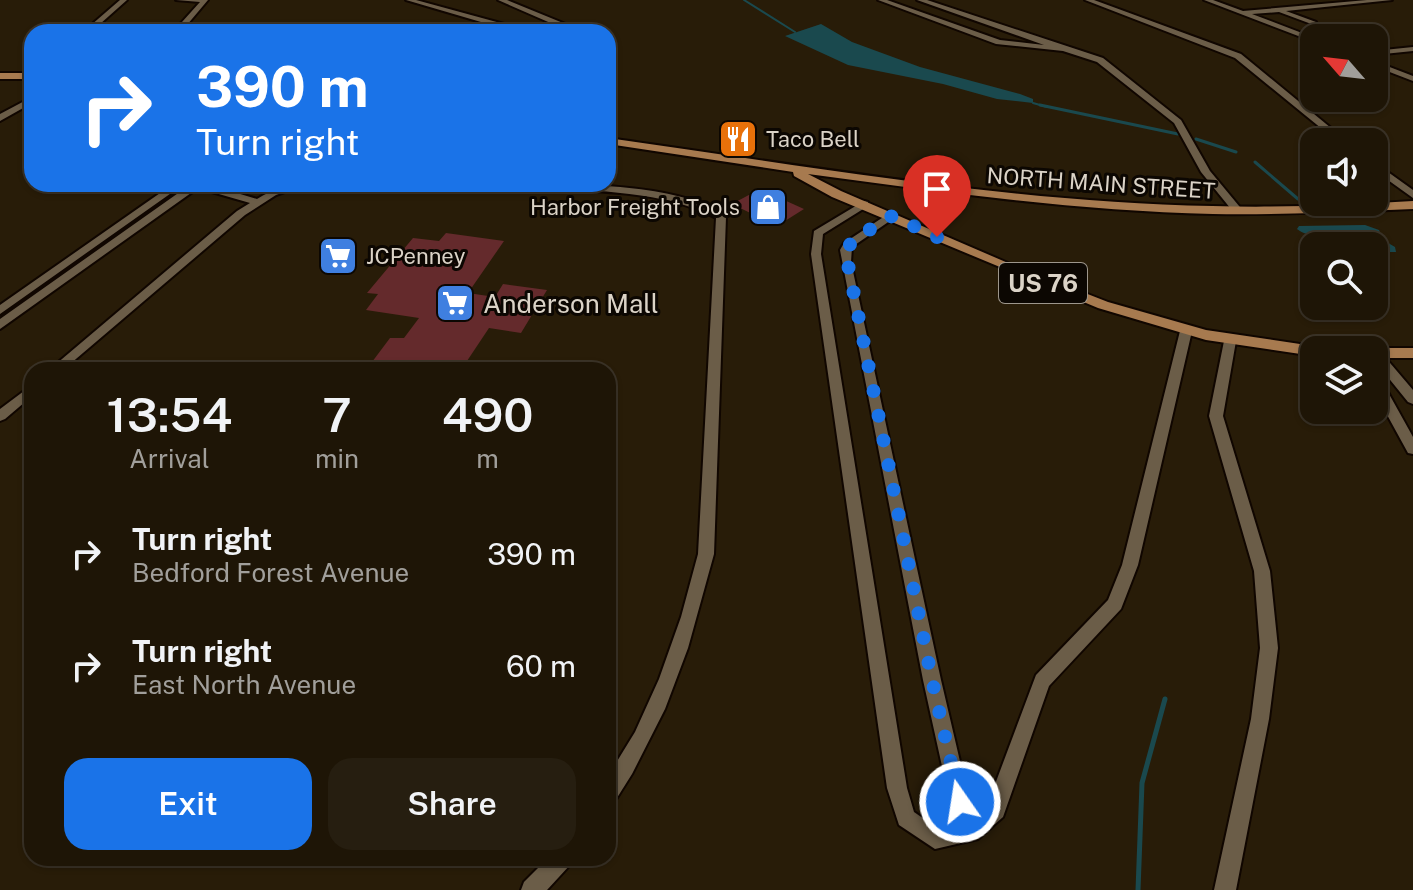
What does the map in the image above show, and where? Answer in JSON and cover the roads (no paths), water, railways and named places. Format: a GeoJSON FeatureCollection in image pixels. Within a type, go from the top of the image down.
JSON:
{"type":"FeatureCollection","features":[{"type":"Feature","properties":{"kind":"main road"},"geometry":{"type":"LineString","coordinates":[[0,76],[24,76]]}},
{"type":"Feature","properties":{"kind":"main road","name":"US 76"},"geometry":{"type":"LineString","coordinates":[[616,142],[789,167],[807,180],[1060,291],[1117,312],[1230,341],[1300,349]]}},
{"type":"Feature","properties":{"kind":"main road","name":"NORTH MAIN STREET"},"geometry":{"type":"LineString","coordinates":[[789,167],[1029,200],[1239,212],[1413,205]]}},
{"type":"Feature","properties":{"kind":"main road"},"geometry":{"type":"LineString","coordinates":[[1388,353],[1413,353]]}},
{"type":"Feature","properties":{"kind":"street"},"geometry":{"type":"LineString","coordinates":[[96,24],[124,0]]}},
{"type":"Feature","properties":{"kind":"street"},"geometry":{"type":"LineString","coordinates":[[179,0],[204,0]]}},
{"type":"Feature","properties":{"kind":"street"},"geometry":{"type":"LineString","coordinates":[[184,24],[204,0]]}},
{"type":"Feature","properties":{"kind":"street"},"geometry":{"type":"LineString","coordinates":[[409,0],[494,24]]}},
{"type":"Feature","properties":{"kind":"street"},"geometry":{"type":"LineString","coordinates":[[501,0],[558,24]]}},
{"type":"Feature","properties":{"kind":"street"},"geometry":{"type":"LineString","coordinates":[[881,0],[999,42],[1064,49]]}},
{"type":"Feature","properties":{"kind":"street"},"geometry":{"type":"LineString","coordinates":[[920,0],[1100,60],[1178,122],[1206,172],[1239,212]]}},
{"type":"Feature","properties":{"kind":"street"},"geometry":{"type":"LineString","coordinates":[[1088,0],[1238,56],[1327,128]]}},
{"type":"Feature","properties":{"kind":"street"},"geometry":{"type":"LineString","coordinates":[[1207,0],[1300,35]]}},
{"type":"Feature","properties":{"kind":"street"},"geometry":{"type":"LineString","coordinates":[[1244,13],[1389,0]]}},
{"type":"Feature","properties":{"kind":"street"},"geometry":{"type":"LineString","coordinates":[[1278,10],[1314,23]]}},
{"type":"Feature","properties":{"kind":"street"},"geometry":{"type":"LineString","coordinates":[[1388,52],[1413,49]]}},
{"type":"Feature","properties":{"kind":"street"},"geometry":{"type":"LineString","coordinates":[[1388,69],[1413,79]]}},
{"type":"Feature","properties":{"kind":"street"},"geometry":{"type":"LineString","coordinates":[[0,118],[24,104]]}},
{"type":"Feature","properties":{"kind":"street"},"geometry":{"type":"LineString","coordinates":[[1388,176],[1413,195]]}},
{"type":"Feature","properties":{"kind":"street"},"geometry":{"type":"LineString","coordinates":[[0,310],[168,192]]}},
{"type":"Feature","properties":{"kind":"street"},"geometry":{"type":"LineString","coordinates":[[0,325],[185,192]]}},
{"type":"Feature","properties":{"kind":"street"},"geometry":{"type":"LineString","coordinates":[[224,192],[258,202]]}},
{"type":"Feature","properties":{"kind":"street"},"geometry":{"type":"LineString","coordinates":[[64,362],[241,213],[276,192]]}},
{"type":"Feature","properties":{"kind":"street"},"geometry":{"type":"LineString","coordinates":[[614,192],[707,207],[721,217],[706,554],[696,597],[657,706],[616,780]]}},
{"type":"Feature","properties":{"kind":"street"},"geometry":{"type":"LineString","coordinates":[[864,204],[818,233],[816,254],[897,788],[906,818],[935,839],[967,833],[996,810],[1042,681],[1115,604],[1130,565],[1186,331]]}},
{"type":"Feature","properties":{"kind":"street"},"geometry":{"type":"LineString","coordinates":[[892,216],[848,245],[846,262],[932,680],[967,833]]}},
{"type":"Feature","properties":{"kind":"street"},"geometry":{"type":"LineString","coordinates":[[1225,890],[1260,719],[1269,648],[1262,571],[1216,416],[1230,341]]}},
{"type":"Feature","properties":{"kind":"street"},"geometry":{"type":"LineString","coordinates":[[1388,370],[1413,399]]}},
{"type":"Feature","properties":{"kind":"street"},"geometry":{"type":"LineString","coordinates":[[0,416],[24,396]]}},
{"type":"Feature","properties":{"kind":"street"},"geometry":{"type":"LineString","coordinates":[[1388,404],[1413,449]]}},
{"type":"Feature","properties":{"kind":"street"},"geometry":{"type":"LineString","coordinates":[[532,890],[555,866]]}},
{"type":"Feature","properties":{"kind":"water"},"geometry":{"type":"Polygon","coordinates":[[[821,24],[852,42],[920,67],[1020,94],[1033,99],[1033,103],[997,99],[943,84],[848,65],[785,36],[821,24]]]}},
{"type":"Feature","properties":{"kind":"water"},"geometry":{"type":"Polygon","coordinates":[[[1365,225],[1380,232],[1302,232],[1297,229],[1299,226],[1365,225]]]}},
{"type":"Feature","properties":{"kind":"water"},"geometry":{"type":"Polygon","coordinates":[[[1388,243],[1395,247],[1396,252],[1388,252],[1388,243]]]}},
{"type":"Feature","properties":{"kind":"waterway"},"geometry":{"type":"LineString","coordinates":[[744,0],[795,32]]}},
{"type":"Feature","properties":{"kind":"waterway"},"geometry":{"type":"LineString","coordinates":[[1033,103],[1040,105]]}},
{"type":"Feature","properties":{"kind":"waterway"},"geometry":{"type":"LineString","coordinates":[[1040,105],[1178,134]]}},
{"type":"Feature","properties":{"kind":"waterway"},"geometry":{"type":"LineString","coordinates":[[1040,105],[1047,107]]}},
{"type":"Feature","properties":{"kind":"waterway"},"geometry":{"type":"LineString","coordinates":[[1196,139],[1236,152]]}},
{"type":"Feature","properties":{"kind":"waterway"},"geometry":{"type":"LineString","coordinates":[[1255,162],[1298,199]]}},
{"type":"Feature","properties":{"kind":"waterway"},"geometry":{"type":"LineString","coordinates":[[1138,890],[1142,783],[1165,699]]}},
{"type":"Feature","properties":{"kind":"place","name":"Taco Bell"},"geometry":{"type":"Point","coordinates":[738,139]}},
{"type":"Feature","properties":{"kind":"place","name":"Harbor Freight Tools"},"geometry":{"type":"Point","coordinates":[768,207]}},
{"type":"Feature","properties":{"kind":"place","name":"JCPenney"},"geometry":{"type":"Point","coordinates":[338,256]}},
{"type":"Feature","properties":{"kind":"place","name":"Anderson Mall"},"geometry":{"type":"Point","coordinates":[455,303]}}]}
